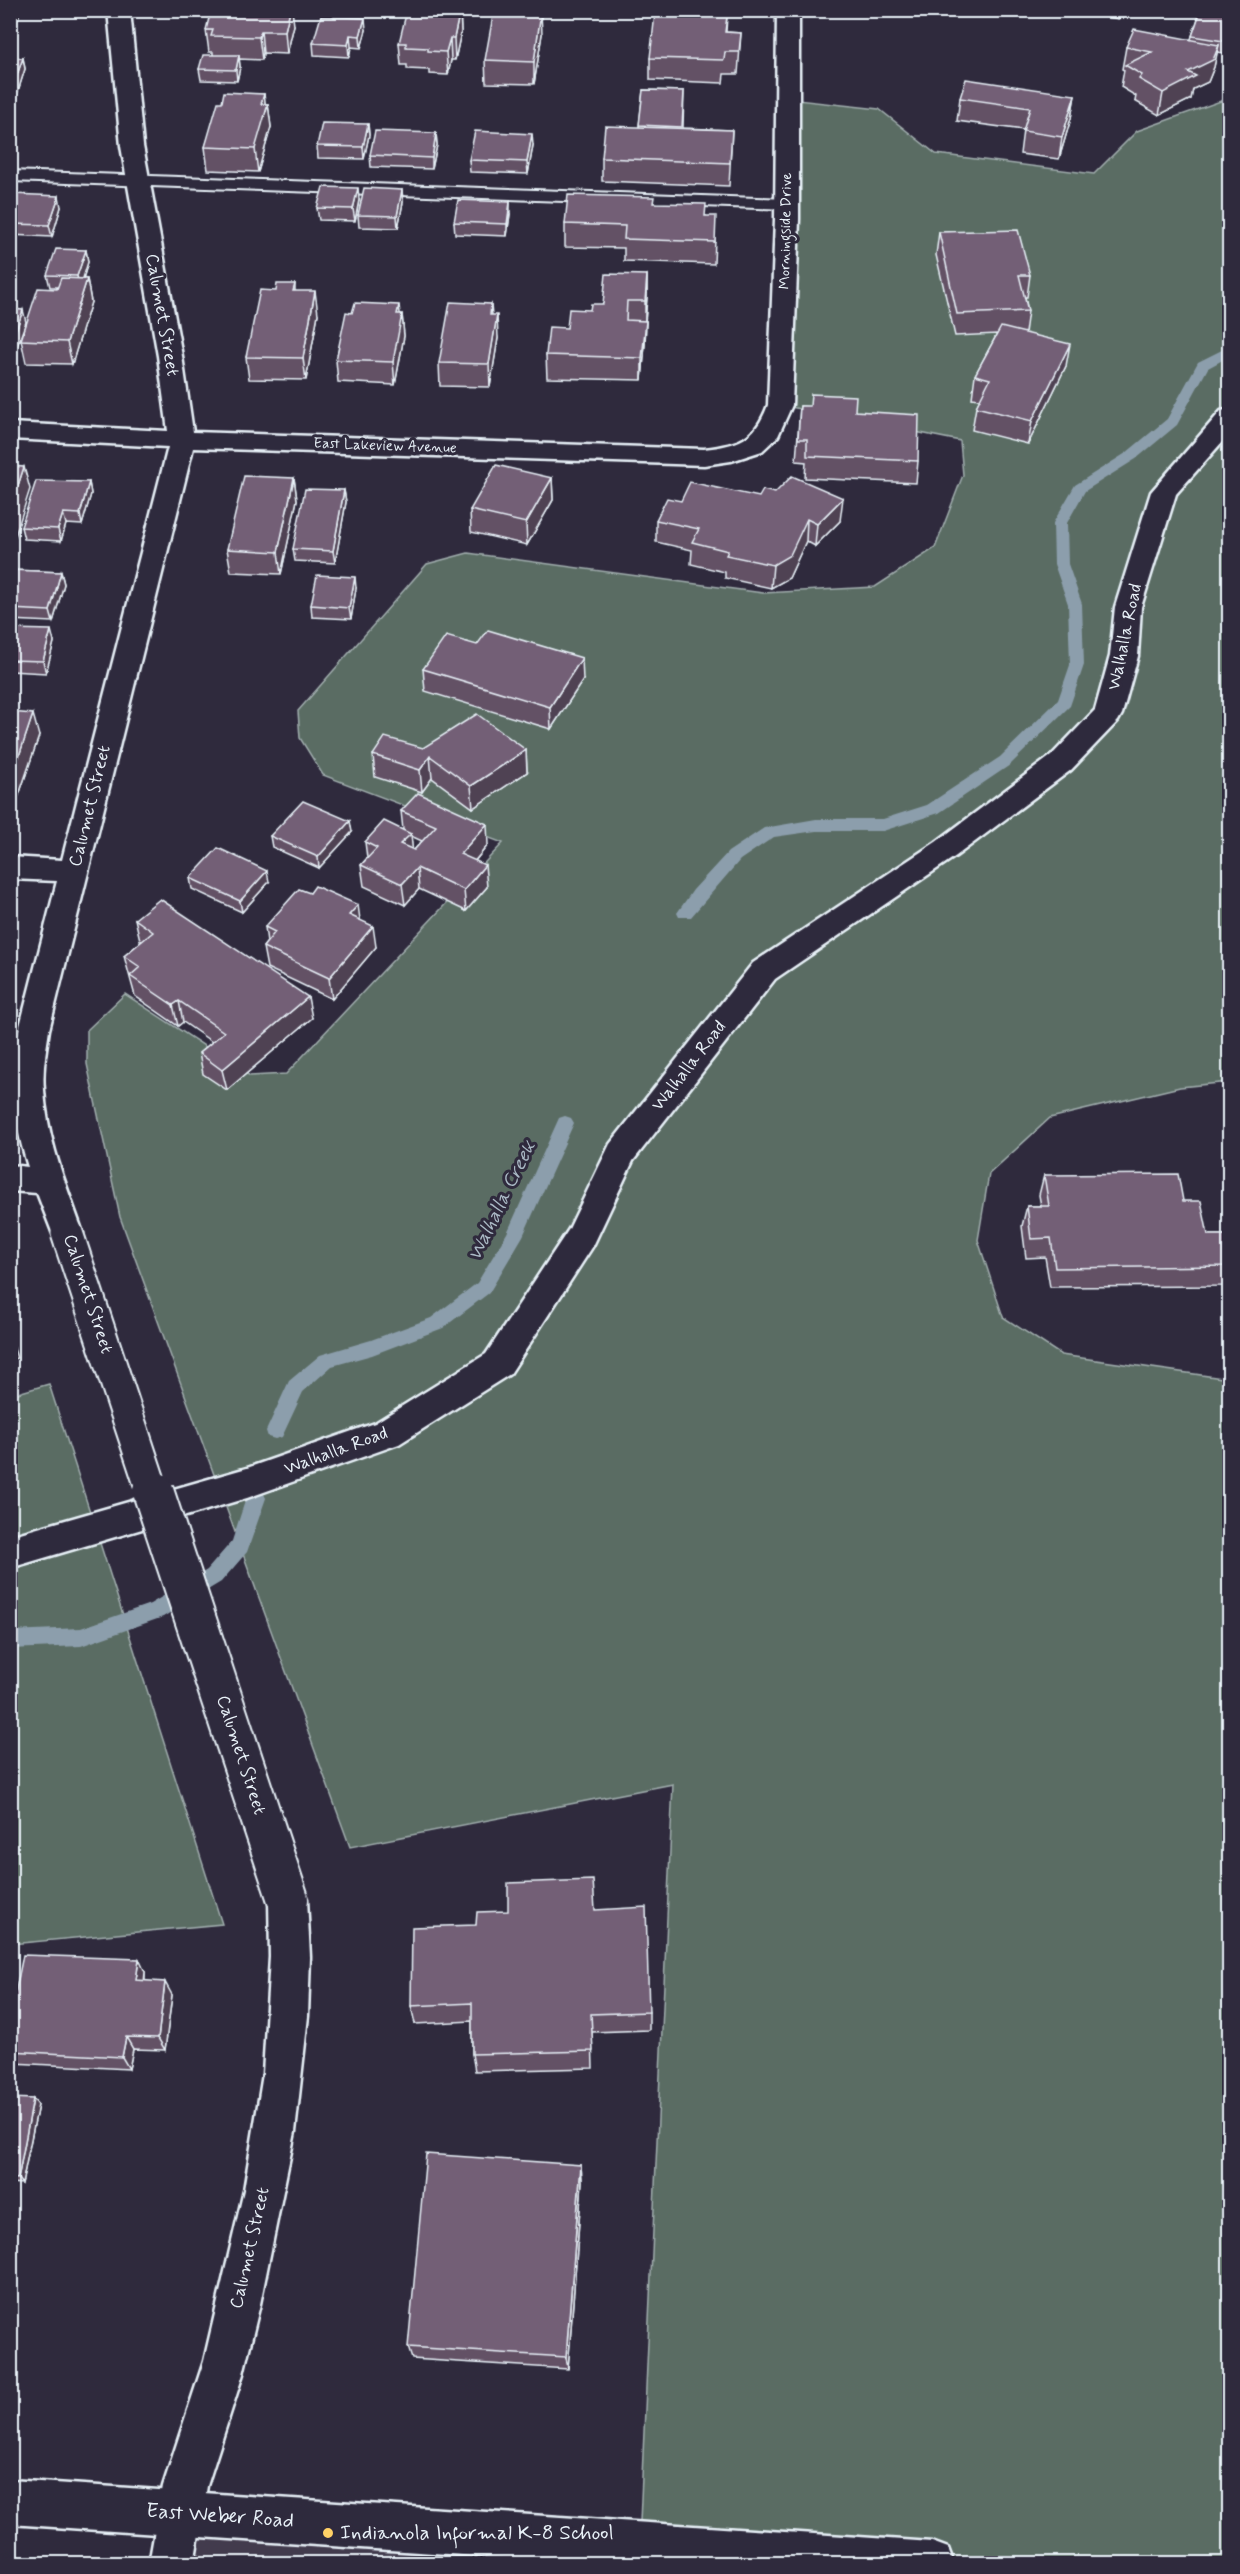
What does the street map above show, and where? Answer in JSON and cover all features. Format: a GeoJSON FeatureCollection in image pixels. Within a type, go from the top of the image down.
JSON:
{"type":"FeatureCollection","features":[{"type":"Feature","properties":{"kind":"street","name":"Calumet Street"},"geometry":{"type":"LineString","coordinates":[[119,10],[132,146],[170,356],[182,440],[34,1030],[29,1059],[28,1090],[32,1119],[50,1181],[288,1899],[292,1947],[285,2074],[261,2205],[224,2364],[191,2463],[178,2514],[171,2564]]}},
{"type":"Feature","properties":{"kind":"street","name":"Morningside Drive"},"geometry":{"type":"LineString","coordinates":[[757,444],[774,425],[780,405],[788,204],[788,10]]}},
{"type":"Feature","properties":{"kind":"street","name":"Walhalla Road"},"geometry":{"type":"LineString","coordinates":[[10,1552],[248,1483],[387,1434],[498,1364],[581,1237],[621,1153],[764,971],[945,849],[1061,763],[1108,714],[1124,656],[1128,607],[1164,492],[1230,417]]}},
{"type":"Feature","properties":{"kind":"street","name":"East Lakeview Avenue"},"geometry":{"type":"LineString","coordinates":[[10,431],[182,440],[704,457],[733,454],[757,444]]}},
{"type":"Feature","properties":{"kind":"street"},"geometry":{"type":"LineString","coordinates":[[10,868],[74,871]]}},
{"type":"Feature","properties":{"kind":"street"},"geometry":{"type":"LineString","coordinates":[[10,1178],[50,1181]]}},
{"type":"Feature","properties":{"kind":"street","name":"East Weber Road"},"geometry":{"type":"LineString","coordinates":[[10,2502],[932,2564]]}},
{"type":"Feature","properties":{"kind":"lane"},"geometry":{"type":"LineString","coordinates":[[10,177],[788,204]]}},
{"type":"Feature","properties":{"kind":"shaded area","name":"Indianola Informal K-8 School"},"geometry":{"type":"Polygon","coordinates":[[[178,2514],[932,2564],[171,2564],[178,2514]]]}},
{"type":"Feature","properties":{"kind":"green space"},"geometry":{"type":"Polygon","coordinates":[[[1229,98],[1229,1082],[1180,1087],[1050,1118],[989,1174],[978,1240],[1003,1317],[1061,1355],[1229,1379],[1229,2563],[932,2564],[639,2544],[673,1784],[350,1847],[120,1217],[87,1064],[87,1030],[125,994],[250,1076],[286,1074],[503,843],[323,775],[300,738],[298,711],[427,564],[468,553],[763,593],[875,587],[935,548],[963,475],[960,441],[780,405],[788,99],[879,109],[936,154],[1094,174],[1137,131],[1229,98]],[[527,772],[432,778],[473,808],[527,772]]]}},
{"type":"Feature","properties":{"kind":"green space"},"geometry":{"type":"Polygon","coordinates":[[[49,1384],[222,1924],[11,1944],[11,1395],[49,1384]]]}},
{"type":"Feature","properties":{"kind":"building"},"geometry":{"type":"Polygon","coordinates":[[[221,10],[290,10],[285,31],[261,31],[259,37],[211,36],[213,30],[206,30],[210,14],[221,12],[221,10]]]}},
{"type":"Feature","properties":{"kind":"building"},"geometry":{"type":"Polygon","coordinates":[[[407,10],[460,10],[454,38],[450,38],[446,52],[406,47],[406,43],[399,43],[407,10]]]}},
{"type":"Feature","properties":{"kind":"building"},"geometry":{"type":"Polygon","coordinates":[[[494,10],[541,12],[534,62],[485,60],[494,10]]]}},
{"type":"Feature","properties":{"kind":"building"},"geometry":{"type":"Polygon","coordinates":[[[676,10],[709,10],[708,16],[727,16],[725,32],[741,33],[739,52],[725,52],[724,60],[650,58],[655,14],[676,14],[676,10]]]}},
{"type":"Feature","properties":{"kind":"building"},"geometry":{"type":"Polygon","coordinates":[[[1201,10],[1230,12],[1230,42],[1192,36],[1201,10]]]}},
{"type":"Feature","properties":{"kind":"building"},"geometry":{"type":"Polygon","coordinates":[[[321,16],[365,18],[360,36],[350,35],[348,45],[313,43],[321,16]]]}},
{"type":"Feature","properties":{"kind":"building"},"geometry":{"type":"Polygon","coordinates":[[[1134,29],[1219,45],[1213,60],[1188,72],[1196,76],[1163,93],[1139,79],[1142,75],[1125,65],[1152,52],[1126,47],[1134,29]]]}},
{"type":"Feature","properties":{"kind":"building"},"geometry":{"type":"Polygon","coordinates":[[[203,55],[239,55],[236,70],[199,69],[203,55]]]}},
{"type":"Feature","properties":{"kind":"building"},"geometry":{"type":"Polygon","coordinates":[[[10,57],[23,58],[14,83],[10,82],[10,57]]]}},
{"type":"Feature","properties":{"kind":"building"},"geometry":{"type":"Polygon","coordinates":[[[966,79],[1075,95],[1062,137],[1023,131],[1030,108],[960,98],[966,79]]]}},
{"type":"Feature","properties":{"kind":"building"},"geometry":{"type":"Polygon","coordinates":[[[643,90],[684,91],[682,127],[639,125],[643,90]]]}},
{"type":"Feature","properties":{"kind":"building"},"geometry":{"type":"Polygon","coordinates":[[[224,92],[264,94],[261,104],[268,104],[255,149],[205,147],[218,102],[222,102],[224,92]]]}},
{"type":"Feature","properties":{"kind":"building"},"geometry":{"type":"Polygon","coordinates":[[[322,123],[368,124],[363,147],[317,146],[322,123]]]}},
{"type":"Feature","properties":{"kind":"building"},"geometry":{"type":"Polygon","coordinates":[[[605,126],[732,130],[730,163],[602,158],[605,126]]]}},
{"type":"Feature","properties":{"kind":"building"},"geometry":{"type":"Polygon","coordinates":[[[375,131],[436,133],[432,158],[370,155],[375,131]]]}},
{"type":"Feature","properties":{"kind":"building"},"geometry":{"type":"Polygon","coordinates":[[[475,131],[532,134],[527,162],[469,160],[475,131]]]}},
{"type":"Feature","properties":{"kind":"building"},"geometry":{"type":"Polygon","coordinates":[[[323,187],[358,188],[353,209],[317,208],[323,187]]]}},
{"type":"Feature","properties":{"kind":"building"},"geometry":{"type":"Polygon","coordinates":[[[364,188],[402,190],[397,216],[358,215],[364,188]]]}},
{"type":"Feature","properties":{"kind":"building"},"geometry":{"type":"Polygon","coordinates":[[[12,194],[59,196],[49,225],[10,224],[12,194]]]}},
{"type":"Feature","properties":{"kind":"building"},"geometry":{"type":"Polygon","coordinates":[[[568,195],[654,197],[653,203],[706,204],[705,216],[716,216],[715,242],[624,239],[625,226],[565,224],[568,195]]]}},
{"type":"Feature","properties":{"kind":"building"},"geometry":{"type":"Polygon","coordinates":[[[458,200],[510,202],[507,224],[454,222],[458,200]]]}},
{"type":"Feature","properties":{"kind":"building"},"geometry":{"type":"Polygon","coordinates":[[[1018,230],[1030,275],[1019,275],[1028,311],[957,314],[939,232],[1018,230]]]}},
{"type":"Feature","properties":{"kind":"building"},"geometry":{"type":"Polygon","coordinates":[[[56,249],[86,250],[77,276],[47,275],[56,249]]]}},
{"type":"Feature","properties":{"kind":"building"},"geometry":{"type":"Polygon","coordinates":[[[606,274],[647,275],[645,301],[627,301],[626,320],[646,321],[642,358],[546,355],[549,327],[567,328],[569,309],[590,310],[591,304],[603,304],[606,274]]]}},
{"type":"Feature","properties":{"kind":"building"},"geometry":{"type":"Polygon","coordinates":[[[61,278],[87,279],[67,342],[21,340],[38,288],[57,289],[61,278]]]}},
{"type":"Feature","properties":{"kind":"building"},"geometry":{"type":"Polygon","coordinates":[[[277,284],[295,284],[293,291],[315,291],[303,358],[246,357],[260,290],[276,291],[277,284]]]}},
{"type":"Feature","properties":{"kind":"building"},"geometry":{"type":"Polygon","coordinates":[[[450,302],[491,304],[490,315],[497,315],[489,364],[439,363],[450,302]]]}},
{"type":"Feature","properties":{"kind":"building"},"geometry":{"type":"Polygon","coordinates":[[[355,303],[399,305],[397,314],[402,314],[393,362],[336,360],[346,312],[352,313],[355,303]]]}},
{"type":"Feature","properties":{"kind":"building"},"geometry":{"type":"Polygon","coordinates":[[[10,309],[23,310],[12,342],[10,342],[10,309]]]}},
{"type":"Feature","properties":{"kind":"building"},"geometry":{"type":"Polygon","coordinates":[[[1001,327],[1070,344],[1032,421],[976,407],[990,379],[975,375],[1001,327]]]}},
{"type":"Feature","properties":{"kind":"building"},"geometry":{"type":"Polygon","coordinates":[[[811,394],[856,396],[855,411],[919,415],[918,461],[807,456],[807,439],[798,439],[800,406],[810,406],[811,394]]]}},
{"type":"Feature","properties":{"kind":"building"},"geometry":{"type":"Polygon","coordinates":[[[496,465],[552,478],[526,523],[470,510],[496,465]]]}},
{"type":"Feature","properties":{"kind":"building"},"geometry":{"type":"Polygon","coordinates":[[[10,466],[24,467],[10,510],[10,466]]]}},
{"type":"Feature","properties":{"kind":"building"},"geometry":{"type":"Polygon","coordinates":[[[244,476],[294,478],[278,552],[227,549],[244,476]]]}},
{"type":"Feature","properties":{"kind":"building"},"geometry":{"type":"Polygon","coordinates":[[[792,476],[843,498],[817,524],[807,519],[790,555],[773,565],[726,555],[728,551],[692,542],[699,529],[656,520],[667,498],[681,501],[690,482],[759,497],[763,490],[775,493],[792,476]]]}},
{"type":"Feature","properties":{"kind":"building"},"geometry":{"type":"Polygon","coordinates":[[[36,481],[89,482],[80,514],[63,513],[58,529],[21,527],[36,481]]]}},
{"type":"Feature","properties":{"kind":"building"},"geometry":{"type":"Polygon","coordinates":[[[305,489],[344,490],[333,551],[293,549],[305,489]]]}},
{"type":"Feature","properties":{"kind":"building"},"geometry":{"type":"Polygon","coordinates":[[[10,570],[61,572],[50,611],[10,609],[10,570]]]}},
{"type":"Feature","properties":{"kind":"building"},"geometry":{"type":"Polygon","coordinates":[[[317,575],[355,577],[349,608],[311,605],[317,575]]]}},
{"type":"Feature","properties":{"kind":"building"},"geometry":{"type":"Polygon","coordinates":[[[10,629],[51,630],[43,661],[10,660],[10,629]]]}},
{"type":"Feature","properties":{"kind":"building"},"geometry":{"type":"Polygon","coordinates":[[[488,630],[582,658],[550,707],[423,669],[446,636],[477,645],[488,630]]]}},
{"type":"Feature","properties":{"kind":"building"},"geometry":{"type":"Polygon","coordinates":[[[10,712],[33,714],[13,774],[10,773],[10,712]]]}},
{"type":"Feature","properties":{"kind":"building"},"geometry":{"type":"Polygon","coordinates":[[[477,714],[526,750],[471,786],[430,756],[420,770],[373,755],[385,737],[423,748],[477,714]]]}},
{"type":"Feature","properties":{"kind":"building"},"geometry":{"type":"Polygon","coordinates":[[[418,793],[487,824],[460,854],[485,865],[464,890],[417,868],[402,884],[361,865],[377,848],[365,842],[384,821],[411,834],[400,844],[414,850],[436,826],[401,811],[418,793]]]}},
{"type":"Feature","properties":{"kind":"building"},"geometry":{"type":"Polygon","coordinates":[[[303,801],[350,821],[318,857],[270,836],[303,801]]]}},
{"type":"Feature","properties":{"kind":"building"},"geometry":{"type":"Polygon","coordinates":[[[218,848],[267,871],[240,901],[190,878],[218,848]]]}},
{"type":"Feature","properties":{"kind":"building"},"geometry":{"type":"Polygon","coordinates":[[[315,886],[358,905],[349,915],[373,926],[329,978],[263,947],[275,932],[265,927],[299,889],[310,893],[315,886]]]}},
{"type":"Feature","properties":{"kind":"building"},"geometry":{"type":"Polygon","coordinates":[[[160,899],[308,997],[222,1070],[199,1053],[224,1032],[179,1001],[173,1005],[130,976],[140,967],[124,956],[153,932],[135,919],[160,899]]]}},
{"type":"Feature","properties":{"kind":"building"},"geometry":{"type":"Polygon","coordinates":[[[1178,1174],[1183,1201],[1201,1201],[1208,1235],[1230,1235],[1230,1266],[1055,1268],[1051,1238],[1031,1239],[1027,1206],[1049,1206],[1044,1175],[1178,1174]]]}},
{"type":"Feature","properties":{"kind":"building"},"geometry":{"type":"Polygon","coordinates":[[[593,1880],[595,1910],[646,1907],[649,2012],[591,2014],[593,2051],[472,2054],[472,2003],[411,2006],[412,1927],[476,1925],[477,1912],[508,1911],[508,1883],[593,1880]]]}},
{"type":"Feature","properties":{"kind":"building"},"geometry":{"type":"Polygon","coordinates":[[[23,1955],[139,1959],[136,1980],[165,1982],[158,2038],[126,2037],[122,2057],[10,2051],[10,2019],[23,1955]]]}},
{"type":"Feature","properties":{"kind":"building"},"geometry":{"type":"Polygon","coordinates":[[[10,2098],[33,2099],[18,2179],[10,2178],[10,2098]]]}},
{"type":"Feature","properties":{"kind":"building"},"geometry":{"type":"Polygon","coordinates":[[[426,2154],[581,2165],[566,2357],[408,2347],[426,2154]]]}},
{"type":"Feature","properties":{"kind":"waterway","name":"Walhalla Creek"},"geometry":{"type":"LineString","coordinates":[[685,913],[734,856],[770,832],[816,825],[883,825],[933,809],[1005,761],[1065,702],[1077,665],[1075,604],[1061,564],[1060,523],[1080,488],[1131,456],[1172,422],[1203,365],[1230,350]]}},
{"type":"Feature","properties":{"kind":"waterway","name":"Walhalla Creek"},"geometry":{"type":"LineString","coordinates":[[275,1431],[296,1387],[326,1360],[372,1347],[437,1323],[483,1288],[514,1236],[565,1123]]}},
{"type":"Feature","properties":{"kind":"waterway","name":"Walhalla Creek"},"geometry":{"type":"LineString","coordinates":[[10,1640],[81,1637],[156,1611],[214,1576],[240,1546],[256,1498]]}},
{"type":"Feature","properties":{"kind":"place","name":"Indianola Informal K-8 School"},"geometry":{"type":"Point","coordinates":[328,2533]}}]}
